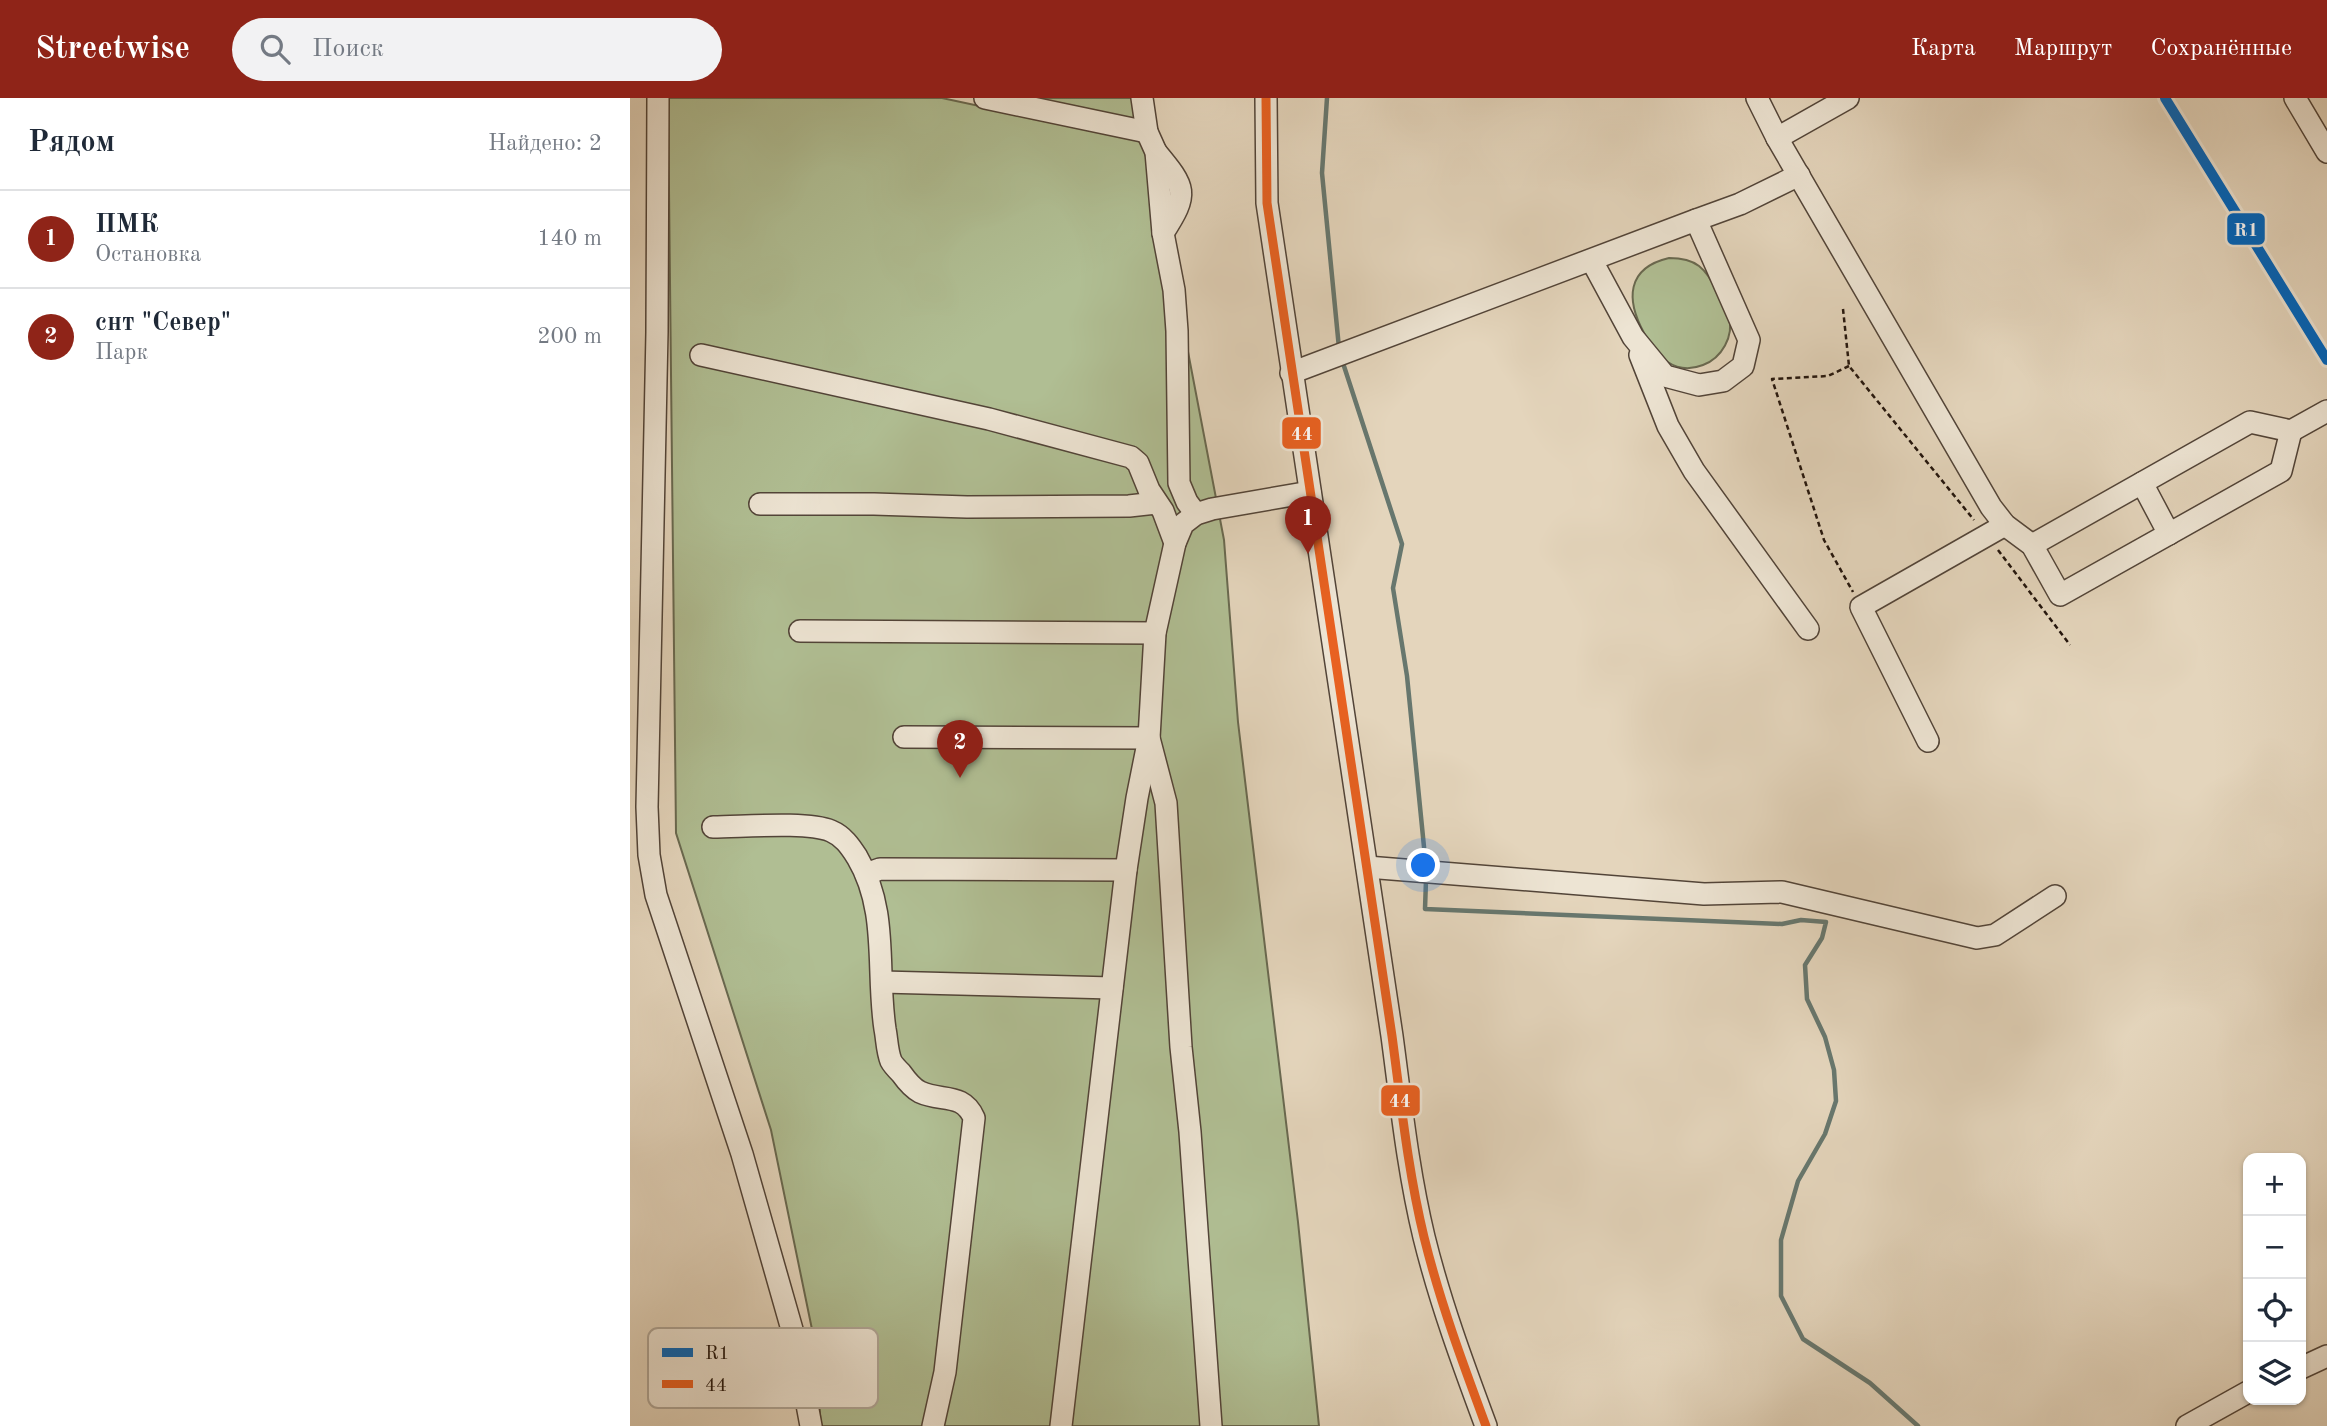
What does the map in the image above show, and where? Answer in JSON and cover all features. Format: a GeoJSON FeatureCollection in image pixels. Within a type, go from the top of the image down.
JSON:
{"type":"FeatureCollection","features":[{"type":"Feature","properties":{"kind":"street"},"geometry":{"type":"LineString","coordinates":[[658,98],[657,332],[647,807],[649,855],[656,895],[742,1154],[792,1328]]}},
{"type":"Feature","properties":{"kind":"street"},"geometry":{"type":"LineString","coordinates":[[985,98],[1048,105],[1147,132]]}},
{"type":"Feature","properties":{"kind":"street"},"geometry":{"type":"LineString","coordinates":[[1142,98],[1147,132],[1156,152],[1163,233],[1174,290],[1179,483],[1187,502],[1196,514]]}},
{"type":"Feature","properties":{"kind":"street"},"geometry":{"type":"LineString","coordinates":[[1266,98],[1267,203],[1408,1156],[1424,1238],[1454,1339],[1486,1426]]}},
{"type":"Feature","properties":{"kind":"street"},"geometry":{"type":"LineString","coordinates":[[1757,98],[1777,138],[1991,507],[1996,530]]}},
{"type":"Feature","properties":{"kind":"street"},"geometry":{"type":"LineString","coordinates":[[1777,138],[1848,98]]}},
{"type":"Feature","properties":{"kind":"street"},"geometry":{"type":"LineString","coordinates":[[2295,98],[2327,152]]}},
{"type":"Feature","properties":{"kind":"street"},"geometry":{"type":"LineString","coordinates":[[1291,373],[1740,204],[1799,175]]}},
{"type":"Feature","properties":{"kind":"street"},"geometry":{"type":"LineString","coordinates":[[1633,337],[1665,376],[1699,386],[1723,381],[1743,366],[1749,340],[1696,220]]}},
{"type":"Feature","properties":{"kind":"street"},"geometry":{"type":"LineString","coordinates":[[1592,261],[1633,337],[1668,426],[1694,471],[1808,629]]}},
{"type":"Feature","properties":{"kind":"street"},"geometry":{"type":"LineString","coordinates":[[701,355],[989,419],[1131,457],[1138,463],[1156,503],[1163,511],[1175,542]]}},
{"type":"Feature","properties":{"kind":"street"},"geometry":{"type":"LineString","coordinates":[[2032,545],[2250,422],[2291,431],[2327,411]]}},
{"type":"Feature","properties":{"kind":"street"},"geometry":{"type":"LineString","coordinates":[[1996,530],[2032,545],[2060,595],[2281,471],[2291,431]]}},
{"type":"Feature","properties":{"kind":"street"},"geometry":{"type":"LineString","coordinates":[[2142,483],[2169,534]]}},
{"type":"Feature","properties":{"kind":"street"},"geometry":{"type":"LineString","coordinates":[[1060,1426],[1126,870],[1149,737],[1155,633],[1175,542],[1182,524],[1196,514],[1310,492]]}},
{"type":"Feature","properties":{"kind":"street"},"geometry":{"type":"LineString","coordinates":[[760,504],[981,507],[1129,506],[1156,503]]}},
{"type":"Feature","properties":{"kind":"street"},"geometry":{"type":"LineString","coordinates":[[1928,741],[1861,607],[1996,530]]}},
{"type":"Feature","properties":{"kind":"street"},"geometry":{"type":"LineString","coordinates":[[800,631],[1155,633]]}},
{"type":"Feature","properties":{"kind":"street"},"geometry":{"type":"LineString","coordinates":[[904,737],[1149,737]]}},
{"type":"Feature","properties":{"kind":"street"},"geometry":{"type":"LineString","coordinates":[[1149,737],[1166,803],[1181,1047],[1190,1132],[1211,1426]]}},
{"type":"Feature","properties":{"kind":"street"},"geometry":{"type":"LineString","coordinates":[[713,827],[811,826],[830,830],[841,836],[866,874],[880,922],[883,1010],[891,1063],[920,1092],[960,1101],[970,1108],[974,1118],[945,1372],[933,1426]]}},
{"type":"Feature","properties":{"kind":"street"},"geometry":{"type":"LineString","coordinates":[[1367,867],[1704,894],[1782,892],[1977,938],[1995,935],[2054,896]]}},
{"type":"Feature","properties":{"kind":"street"},"geometry":{"type":"LineString","coordinates":[[866,874],[880,869],[1126,870]]}},
{"type":"Feature","properties":{"kind":"street"},"geometry":{"type":"LineString","coordinates":[[882,982],[1112,988]]}},
{"type":"Feature","properties":{"kind":"street"},"geometry":{"type":"LineString","coordinates":[[2306,1366],[2327,1356]]}},
{"type":"Feature","properties":{"kind":"street"},"geometry":{"type":"LineString","coordinates":[[2187,1426],[2243,1395]]}},
{"type":"Feature","properties":{"kind":"street"},"geometry":{"type":"LineString","coordinates":[[808,1408],[811,1426]]}},
{"type":"Feature","properties":{"kind":"path"},"geometry":{"type":"LineString","coordinates":[[1843,309],[1849,366],[1996,530],[2070,645]]}},
{"type":"Feature","properties":{"kind":"path"},"geometry":{"type":"LineString","coordinates":[[1849,366],[1828,376],[1772,379],[1824,540],[1861,607]]}},
{"type":"Feature","properties":{"kind":"green space"},"geometry":{"type":"Polygon","coordinates":[[[668,98],[942,98],[1142,141],[1150,153],[1224,540],[1238,722],[1298,1222],[1319,1426],[821,1426],[820,1408],[878,1408],[878,1328],[812,1328],[771,1130],[676,833],[668,98]]]}},
{"type":"Feature","properties":{"kind":"green space"},"geometry":{"type":"Polygon","coordinates":[[[1017,98],[1139,98],[1141,123],[1017,98]]]}},
{"type":"Feature","properties":{"kind":"green space"},"geometry":{"type":"Polygon","coordinates":[[[1669,258],[1688,260],[1702,269],[1712,282],[1729,317],[1730,332],[1721,352],[1710,362],[1693,368],[1675,366],[1660,356],[1649,341],[1634,309],[1633,297],[1637,277],[1644,269],[1669,258]]]}},
{"type":"Feature","properties":{"kind":"waterway"},"geometry":{"type":"LineString","coordinates":[[1327,98],[1322,173],[1339,348]]}},
{"type":"Feature","properties":{"kind":"waterway"},"geometry":{"type":"LineString","coordinates":[[1342,360],[1402,544],[1393,588],[1407,676],[1426,867]]}},
{"type":"Feature","properties":{"kind":"waterway"},"geometry":{"type":"LineString","coordinates":[[1426,880],[1425,909],[1782,924],[1801,920],[1826,922],[1822,938],[1805,965],[1807,999],[1825,1037],[1834,1070],[1836,1101],[1825,1134],[1798,1181],[1781,1240],[1781,1296],[1803,1339],[1870,1383],[1918,1426]]}},
{"type":"Feature","properties":{"kind":"transit line","name":"44"},"geometry":{"type":"LineString","coordinates":[[1266,98],[1267,203],[1409,1162],[1418,1212],[1437,1285],[1486,1426]]}},
{"type":"Feature","properties":{"kind":"transit line","name":"R1"},"geometry":{"type":"LineString","coordinates":[[2165,98],[2327,360]]}},
{"type":"Feature","properties":{"kind":"place","name":"ПМК"},"geometry":{"type":"Point","coordinates":[1308,554]}},
{"type":"Feature","properties":{"kind":"place","name":"снт \"Север\""},"geometry":{"type":"Point","coordinates":[960,778]}}]}
